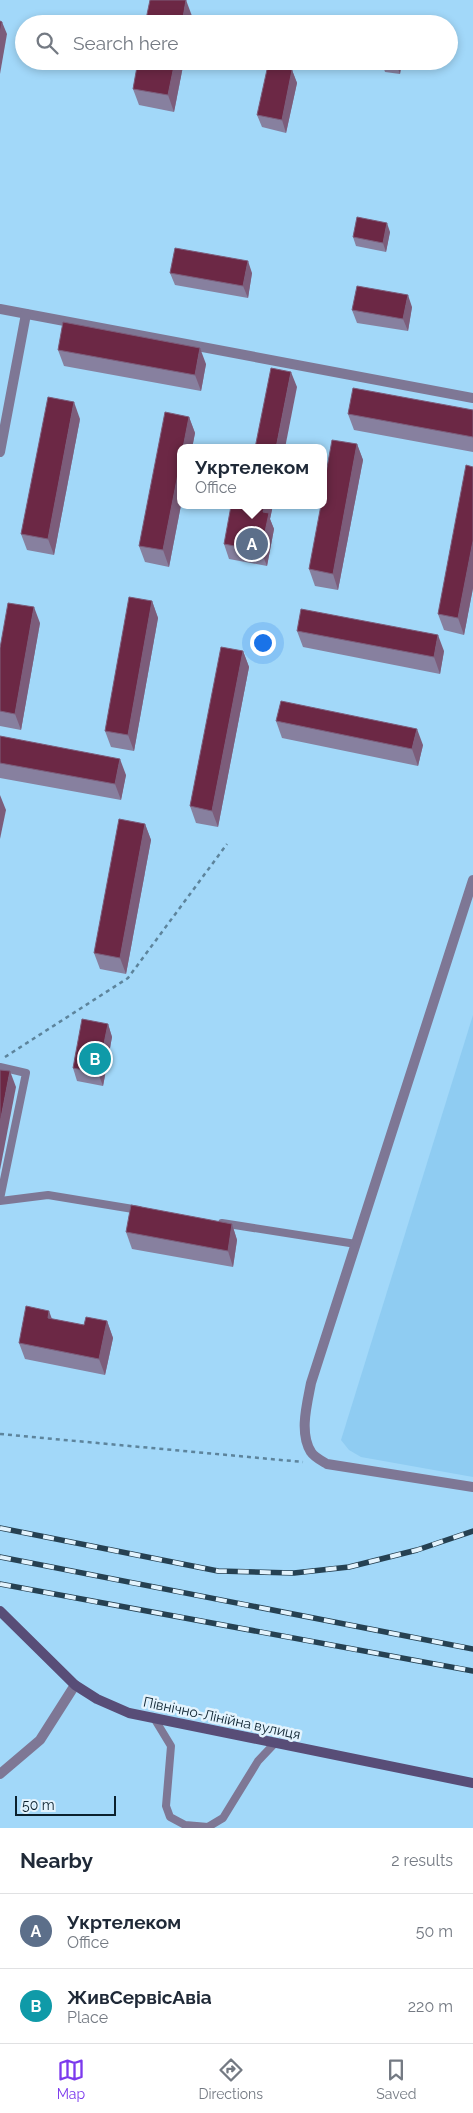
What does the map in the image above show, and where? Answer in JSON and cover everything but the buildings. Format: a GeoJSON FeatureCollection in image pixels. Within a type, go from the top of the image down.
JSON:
{"type":"FeatureCollection","features":[{"type":"Feature","properties":{"kind":"street"},"geometry":{"type":"LineString","coordinates":[[0,309],[473,398]]}},
{"type":"Feature","properties":{"kind":"street"},"geometry":{"type":"LineString","coordinates":[[0,452],[26,314]]}},
{"type":"Feature","properties":{"kind":"street"},"geometry":{"type":"LineString","coordinates":[[473,880],[309,1392],[306,1411],[306,1438],[311,1454],[327,1464],[473,1487]]}},
{"type":"Feature","properties":{"kind":"street","name":"Північно-Лінійна вулиця"},"geometry":{"type":"LineString","coordinates":[[0,1611],[75,1685],[97,1699],[129,1713],[473,1783]]}},
{"type":"Feature","properties":{"kind":"street"},"geometry":{"type":"LineString","coordinates":[[0,1774],[40,1740],[75,1685]]}},
{"type":"Feature","properties":{"kind":"lane"},"geometry":{"type":"LineString","coordinates":[[0,1067],[26,1073],[0,1200],[48,1195],[144,1210]]}},
{"type":"Feature","properties":{"kind":"lane"},"geometry":{"type":"LineString","coordinates":[[212,1221],[356,1244]]}},
{"type":"Feature","properties":{"kind":"lane"},"geometry":{"type":"LineString","coordinates":[[154,1718],[171,1746],[166,1806],[170,1817],[185,1825],[208,1827],[223,1818],[258,1761],[275,1743]]}},
{"type":"Feature","properties":{"kind":"path"},"geometry":{"type":"LineString","coordinates":[[0,1061],[128,978],[227,844]]}},
{"type":"Feature","properties":{"kind":"path"},"geometry":{"type":"LineString","coordinates":[[0,1434],[307,1462]]}},
{"type":"Feature","properties":{"kind":"shaded area"},"geometry":{"type":"Polygon","coordinates":[[[473,1015],[473,1477],[361,1457],[349,1450],[341,1440],[473,1015]]]}},
{"type":"Feature","properties":{"kind":"railway"},"geometry":{"type":"LineString","coordinates":[[0,1528],[218,1571],[294,1573],[349,1567],[417,1550],[473,1531]]}},
{"type":"Feature","properties":{"kind":"railway"},"geometry":{"type":"LineString","coordinates":[[0,1557],[473,1649]]}},
{"type":"Feature","properties":{"kind":"railway"},"geometry":{"type":"LineString","coordinates":[[0,1584],[473,1671]]}},
{"type":"Feature","properties":{"kind":"place","name":"Укртелеком"},"geometry":{"type":"Point","coordinates":[252,544]}},
{"type":"Feature","properties":{"kind":"place","name":"ЖивСервісАвіа"},"geometry":{"type":"Point","coordinates":[95,1059]}}]}
